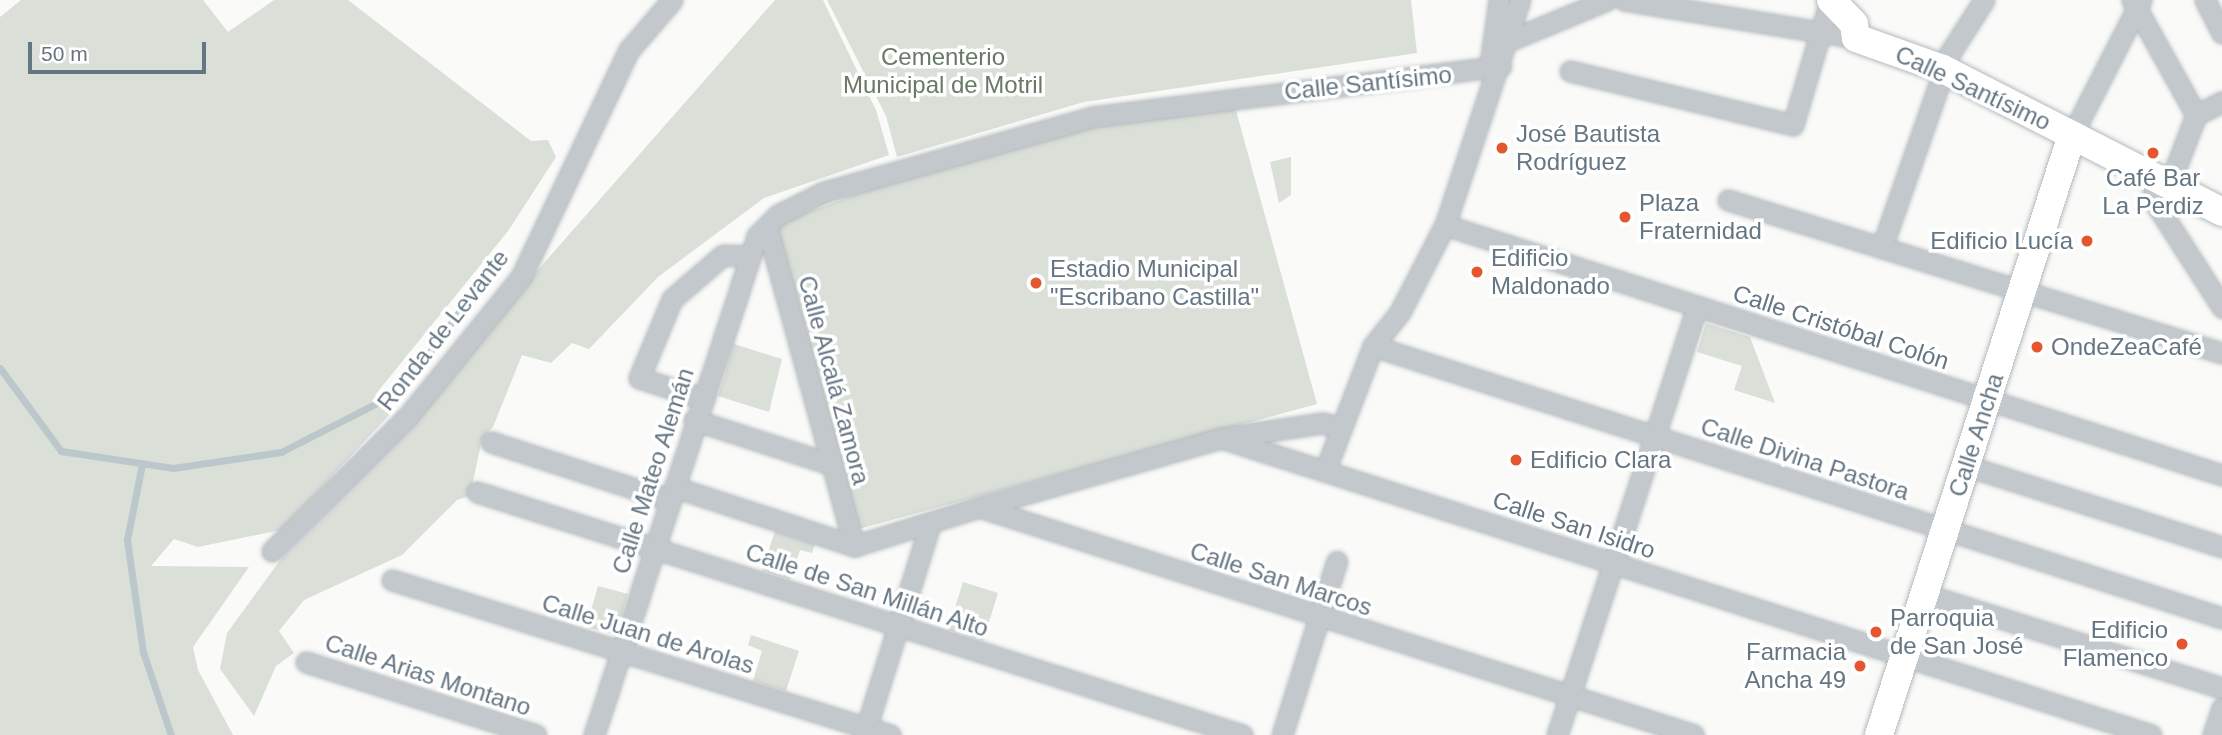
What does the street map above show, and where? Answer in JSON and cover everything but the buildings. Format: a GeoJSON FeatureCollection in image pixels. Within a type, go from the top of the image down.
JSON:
{"type":"FeatureCollection","features":[{"type":"Feature","properties":{"kind":"main road"},"geometry":{"type":"LineString","coordinates":[[1837,2],[1856,38]]}},
{"type":"Feature","properties":{"kind":"main road","name":"Calle Santísimo"},"geometry":{"type":"LineString","coordinates":[[1856,38],[1943,69],[2222,212]]}},
{"type":"Feature","properties":{"kind":"main road","name":"Calle Ancha"},"geometry":{"type":"LineString","coordinates":[[1879,735],[2072,135]]}},
{"type":"Feature","properties":{"kind":"street","name":"Ronda de Levante"},"geometry":{"type":"LineString","coordinates":[[272,551],[408,416],[522,277],[629,50],[672,0]]}},
{"type":"Feature","properties":{"kind":"street"},"geometry":{"type":"LineString","coordinates":[[1495,65],[1499,0]]}},
{"type":"Feature","properties":{"kind":"street"},"geometry":{"type":"LineString","coordinates":[[1325,471],[1373,346],[1400,312],[1445,225],[1495,65],[1508,41],[1520,0]]}},
{"type":"Feature","properties":{"kind":"street"},"geometry":{"type":"LineString","coordinates":[[1508,41],[1607,0]]}},
{"type":"Feature","properties":{"kind":"street","name":"Calle Santísimo"},"geometry":{"type":"LineString","coordinates":[[1624,0],[1856,38]]}},
{"type":"Feature","properties":{"kind":"street"},"geometry":{"type":"LineString","coordinates":[[1882,247],[1943,69],[1984,0]]}},
{"type":"Feature","properties":{"kind":"street"},"geometry":{"type":"LineString","coordinates":[[2205,0],[2222,33]]}},
{"type":"Feature","properties":{"kind":"street"},"geometry":{"type":"LineString","coordinates":[[1570,71],[1793,124],[1822,33],[1837,2]]}},
{"type":"Feature","properties":{"kind":"street"},"geometry":{"type":"LineString","coordinates":[[2136,3],[2196,115]]}},
{"type":"Feature","properties":{"kind":"street"},"geometry":{"type":"LineString","coordinates":[[2072,135],[2136,3]]}},
{"type":"Feature","properties":{"kind":"street","name":"Calle Santísimo"},"geometry":{"type":"LineString","coordinates":[[767,227],[824,192],[1078,121],[1233,98],[1473,72],[1495,65]]}},
{"type":"Feature","properties":{"kind":"street"},"geometry":{"type":"LineString","coordinates":[[2222,102],[2196,115],[2164,183],[2152,198],[2222,307]]}},
{"type":"Feature","properties":{"kind":"street"},"geometry":{"type":"LineString","coordinates":[[1728,200],[2222,353]]}},
{"type":"Feature","properties":{"kind":"street","name":"Calle Cristóbal Colón"},"geometry":{"type":"LineString","coordinates":[[1445,225],[2222,475]]}},
{"type":"Feature","properties":{"kind":"street","name":"Calle Mateo Alemán"},"geometry":{"type":"LineString","coordinates":[[594,735],[694,421],[750,256],[767,227]]}},
{"type":"Feature","properties":{"kind":"street","name":"Calle Alcalá Zamora"},"geometry":{"type":"LineString","coordinates":[[767,227],[854,546]]}},
{"type":"Feature","properties":{"kind":"street"},"geometry":{"type":"LineString","coordinates":[[702,398],[639,378],[672,299],[723,255],[750,256]]}},
{"type":"Feature","properties":{"kind":"street"},"geometry":{"type":"LineString","coordinates":[[1558,735],[1697,306]]}},
{"type":"Feature","properties":{"kind":"street","name":"Calle Divina Pastora"},"geometry":{"type":"LineString","coordinates":[[1373,346],[2222,618]]}},
{"type":"Feature","properties":{"kind":"street"},"geometry":{"type":"LineString","coordinates":[[694,421],[830,464]]}},
{"type":"Feature","properties":{"kind":"street"},"geometry":{"type":"LineString","coordinates":[[491,442],[854,546],[1221,438],[1323,423],[1340,429]]}},
{"type":"Feature","properties":{"kind":"street","name":"Calle San Isidro"},"geometry":{"type":"LineString","coordinates":[[1221,438],[2151,735]]}},
{"type":"Feature","properties":{"kind":"street"},"geometry":{"type":"LineString","coordinates":[[1967,466],[2222,547]]}},
{"type":"Feature","properties":{"kind":"street","name":"Calle de San Millán Alto"},"geometry":{"type":"LineString","coordinates":[[477,492],[1242,735]]}},
{"type":"Feature","properties":{"kind":"street","name":"Calle San Marcos"},"geometry":{"type":"LineString","coordinates":[[979,508],[1694,735]]}},
{"type":"Feature","properties":{"kind":"street"},"geometry":{"type":"LineString","coordinates":[[865,731],[930,525]]}},
{"type":"Feature","properties":{"kind":"street"},"geometry":{"type":"LineString","coordinates":[[1282,735],[1337,561]]}},
{"type":"Feature","properties":{"kind":"street","name":"Calle Juan de Arolas"},"geometry":{"type":"LineString","coordinates":[[392,580],[622,651],[865,731],[890,735]]}},
{"type":"Feature","properties":{"kind":"street"},"geometry":{"type":"LineString","coordinates":[[1924,594],[2222,688]]}},
{"type":"Feature","properties":{"kind":"street","name":"Calle Arias Montano"},"geometry":{"type":"LineString","coordinates":[[306,662],[536,735]]}},
{"type":"Feature","properties":{"kind":"street"},"geometry":{"type":"LineString","coordinates":[[2213,735],[2222,708]]}},
{"type":"Feature","properties":{"kind":"green space"},"geometry":{"type":"Polygon","coordinates":[[[21,0],[203,0],[228,32],[274,0],[348,0],[531,141],[548,140],[556,157],[508,231],[375,395],[393,411],[281,530],[198,547],[174,539],[151,566],[249,567],[193,647],[198,670],[233,735],[0,735],[0,17],[21,0]]]}},
{"type":"Feature","properties":{"kind":"green space"},"geometry":{"type":"Polygon","coordinates":[[[775,0],[823,0],[876,110],[889,155],[764,198],[658,277],[589,349],[572,343],[551,363],[522,355],[493,427],[482,439],[470,496],[457,500],[402,555],[304,600],[279,631],[294,653],[276,666],[254,716],[220,669],[227,633],[281,559],[409,428],[537,271],[775,0]]]}},
{"type":"Feature","properties":{"kind":"green space","name":"Cementerio Municipal de Motril"},"geometry":{"type":"Polygon","coordinates":[[[827,0],[1411,0],[1417,53],[1084,102],[897,157],[886,116],[827,0]]]}},
{"type":"Feature","properties":{"kind":"green space","name":"Estadio Municipal \"Escribano Castilla\""},"geometry":{"type":"Polygon","coordinates":[[[1235,107],[1317,404],[855,530],[772,226],[904,176],[1091,127],[1235,107]]]}},
{"type":"Feature","properties":{"kind":"green space"},"geometry":{"type":"Polygon","coordinates":[[[1291,157],[1291,195],[1279,203],[1270,162],[1291,157]]]}},
{"type":"Feature","properties":{"kind":"green space"},"geometry":{"type":"Polygon","coordinates":[[[1706,323],[1750,337],[1775,403],[1734,390],[1742,366],[1697,352],[1706,323]]]}},
{"type":"Feature","properties":{"kind":"green space"},"geometry":{"type":"Polygon","coordinates":[[[734,344],[782,359],[769,412],[718,396],[734,344]]]}},
{"type":"Feature","properties":{"kind":"green space"},"geometry":{"type":"Polygon","coordinates":[[[775,531],[815,544],[812,553],[800,550],[790,580],[762,571],[775,531]]]}},
{"type":"Feature","properties":{"kind":"green space"},"geometry":{"type":"Polygon","coordinates":[[[963,582],[998,593],[983,641],[948,630],[963,582]]]}},
{"type":"Feature","properties":{"kind":"green space"},"geometry":{"type":"Polygon","coordinates":[[[598,586],[628,594],[616,635],[586,627],[598,586]]]}},
{"type":"Feature","properties":{"kind":"green space"},"geometry":{"type":"Polygon","coordinates":[[[751,635],[799,651],[786,691],[753,681],[762,651],[748,645],[751,635]]]}},
{"type":"Feature","properties":{"kind":"waterway"},"geometry":{"type":"LineString","coordinates":[[0,368],[61,451],[173,468],[281,452],[402,390],[496,261]]}},
{"type":"Feature","properties":{"kind":"waterway"},"geometry":{"type":"LineString","coordinates":[[142,464],[127,540],[143,652],[171,735]]}},
{"type":"Feature","properties":{"kind":"place","name":"José Bautista Rodríguez"},"geometry":{"type":"Point","coordinates":[1502,148]}},
{"type":"Feature","properties":{"kind":"place","name":"Café Bar La Perdiz"},"geometry":{"type":"Point","coordinates":[2153,153]}},
{"type":"Feature","properties":{"kind":"place","name":"Plaza Fraternidad"},"geometry":{"type":"Point","coordinates":[1625,217]}},
{"type":"Feature","properties":{"kind":"place","name":"Edificio Lucía"},"geometry":{"type":"Point","coordinates":[2087,241]}},
{"type":"Feature","properties":{"kind":"place","name":"Edificio Maldonado"},"geometry":{"type":"Point","coordinates":[1477,272]}},
{"type":"Feature","properties":{"kind":"place","name":"Estadio Municipal \"Escribano Castilla\""},"geometry":{"type":"Point","coordinates":[1036,283]}},
{"type":"Feature","properties":{"kind":"place","name":"OndeZeaCafé"},"geometry":{"type":"Point","coordinates":[2037,347]}},
{"type":"Feature","properties":{"kind":"place","name":"Edificio Clara"},"geometry":{"type":"Point","coordinates":[1516,460]}},
{"type":"Feature","properties":{"kind":"place","name":"Parroquia de San José"},"geometry":{"type":"Point","coordinates":[1876,632]}},
{"type":"Feature","properties":{"kind":"place","name":"Edificio Flamenco"},"geometry":{"type":"Point","coordinates":[2182,644]}},
{"type":"Feature","properties":{"kind":"place","name":"Farmacia Ancha 49"},"geometry":{"type":"Point","coordinates":[1860,666]}}]}
